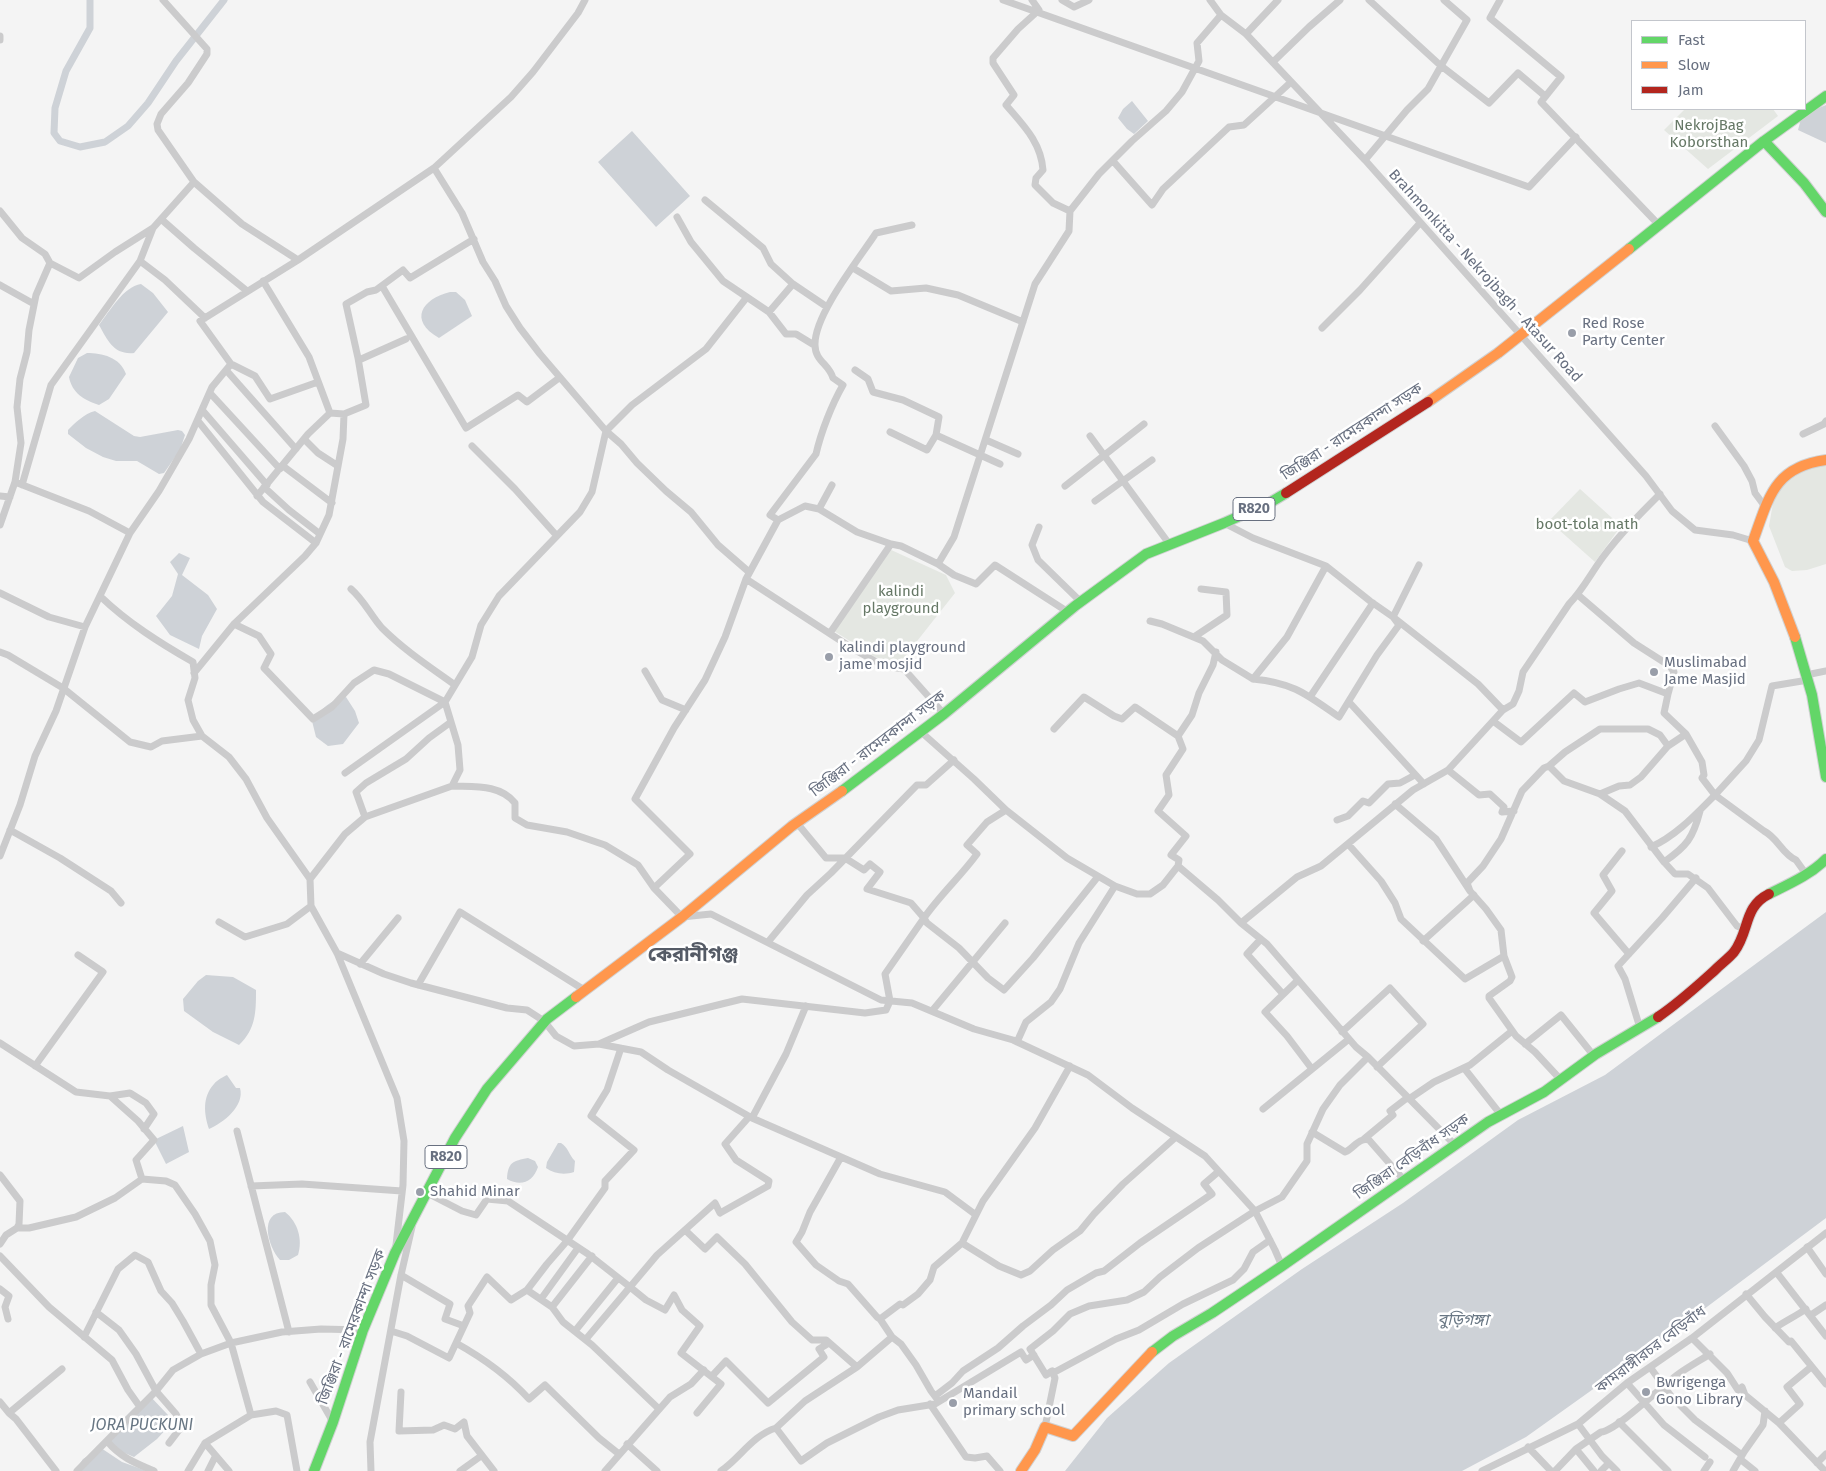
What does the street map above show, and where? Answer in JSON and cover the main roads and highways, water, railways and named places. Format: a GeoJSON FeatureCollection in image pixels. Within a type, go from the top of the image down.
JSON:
{"type":"FeatureCollection","features":[{"type":"Feature","properties":{"kind":"main road","name":"জিঞ্জিরা - রামেরকান্দা সড়ক"},"geometry":{"type":"LineString","coordinates":[[314,1471],[333,1422],[364,1330],[395,1252],[455,1138],[487,1090],[544,1021],[586,991],[682,916],[797,822],[886,759],[944,714],[1080,602],[1146,554],[1271,502],[1433,399],[1498,354],[1764,141],[1826,96]]}},
{"type":"Feature","properties":{"kind":"main road"},"geometry":{"type":"LineString","coordinates":[[1764,141],[1804,183],[1826,212]]}},
{"type":"Feature","properties":{"kind":"main road"},"geometry":{"type":"LineString","coordinates":[[1826,460],[1804,463],[1792,469],[1772,490],[1755,536],[1800,650],[1817,716],[1826,777]]}},
{"type":"Feature","properties":{"kind":"main road","name":"জিঞ্জিরা বেড়িবাঁধ সড়ক"},"geometry":{"type":"LineString","coordinates":[[1021,1471],[1039,1444],[1045,1428],[1073,1436],[1149,1354],[1173,1336],[1212,1313],[1282,1266],[1455,1145],[1501,1115],[1544,1092],[1594,1056],[1683,1000],[1734,952],[1742,938],[1756,903],[1806,874],[1826,859]]}},
{"type":"Feature","properties":{"kind":"water"},"geometry":{"type":"Polygon","coordinates":[[[1132,101],[1148,121],[1134,134],[1118,118],[1123,109],[1132,101]]]}},
{"type":"Feature","properties":{"kind":"water"},"geometry":{"type":"Polygon","coordinates":[[[1826,105],[1826,143],[1798,130],[1802,115],[1826,105]]]}},
{"type":"Feature","properties":{"kind":"water"},"geometry":{"type":"Polygon","coordinates":[[[632,131],[690,196],[656,227],[598,162],[632,131]]]}},
{"type":"Feature","properties":{"kind":"water"},"geometry":{"type":"Polygon","coordinates":[[[141,284],[153,293],[168,312],[134,353],[121,352],[112,346],[99,325],[128,290],[141,284]]]}},
{"type":"Feature","properties":{"kind":"water"},"geometry":{"type":"Polygon","coordinates":[[[450,292],[456,292],[465,300],[472,316],[439,338],[429,331],[424,324],[421,317],[422,311],[432,300],[450,292]]]}},
{"type":"Feature","properties":{"kind":"water"},"geometry":{"type":"Polygon","coordinates":[[[87,353],[110,357],[123,368],[126,374],[109,399],[99,405],[88,401],[76,392],[69,377],[78,358],[87,353]]]}},
{"type":"Feature","properties":{"kind":"water"},"geometry":{"type":"Polygon","coordinates":[[[95,411],[134,436],[140,437],[178,430],[182,431],[185,435],[180,450],[164,473],[159,474],[137,461],[116,461],[103,457],[86,448],[68,434],[68,430],[77,421],[95,411]]]}},
{"type":"Feature","properties":{"kind":"water"},"geometry":{"type":"Polygon","coordinates":[[[179,553],[190,558],[182,575],[208,595],[217,609],[202,636],[199,649],[170,635],[156,616],[172,596],[178,574],[170,562],[179,553]]]}},
{"type":"Feature","properties":{"kind":"water"},"geometry":{"type":"Polygon","coordinates":[[[346,697],[355,711],[359,723],[343,744],[328,746],[316,737],[312,721],[326,706],[335,700],[346,697]]]}},
{"type":"Feature","properties":{"kind":"water","name":"বুড়িগঙ্গা"},"geometry":{"type":"Polygon","coordinates":[[[1826,912],[1826,1218],[1676,1330],[1526,1437],[1462,1471],[1065,1471],[1107,1418],[1169,1363],[1302,1269],[1403,1203],[1518,1120],[1605,1075],[1826,912]]]}},
{"type":"Feature","properties":{"kind":"water"},"geometry":{"type":"Polygon","coordinates":[[[206,975],[233,977],[256,990],[254,1020],[249,1033],[239,1045],[213,1032],[184,1011],[183,999],[198,981],[206,975]]]}},
{"type":"Feature","properties":{"kind":"water"},"geometry":{"type":"Polygon","coordinates":[[[227,1075],[236,1088],[240,1088],[241,1095],[239,1101],[232,1113],[209,1129],[205,1112],[207,1094],[215,1083],[227,1075]]]}},
{"type":"Feature","properties":{"kind":"water"},"geometry":{"type":"Polygon","coordinates":[[[183,1126],[189,1152],[166,1164],[154,1140],[183,1126]]]}},
{"type":"Feature","properties":{"kind":"water"},"geometry":{"type":"Polygon","coordinates":[[[558,1143],[565,1147],[575,1161],[574,1172],[552,1172],[546,1168],[547,1162],[558,1143]]]}},
{"type":"Feature","properties":{"kind":"water"},"geometry":{"type":"Polygon","coordinates":[[[528,1158],[535,1161],[538,1167],[530,1179],[526,1182],[517,1183],[507,1179],[512,1163],[528,1158]]]}},
{"type":"Feature","properties":{"kind":"water"},"geometry":{"type":"Polygon","coordinates":[[[285,1212],[296,1226],[300,1243],[298,1255],[289,1260],[280,1260],[269,1239],[268,1224],[271,1218],[285,1212]]]}},
{"type":"Feature","properties":{"kind":"water","name":"JORA PUCKUNI"},"geometry":{"type":"Polygon","coordinates":[[[149,1395],[168,1415],[169,1426],[157,1439],[134,1457],[120,1451],[110,1443],[116,1426],[149,1395]]]}},
{"type":"Feature","properties":{"kind":"water"},"geometry":{"type":"Polygon","coordinates":[[[101,1448],[122,1462],[147,1471],[75,1471],[83,1459],[101,1448]]]}},
{"type":"Feature","properties":{"kind":"waterway"},"geometry":{"type":"LineString","coordinates":[[90,0],[90,28],[66,71],[55,108],[54,133],[60,141],[80,147],[105,142],[128,126],[148,103],[176,61],[224,0]]}},
{"type":"Feature","properties":{"kind":"place","name":"Red Rose Party Center"},"geometry":{"type":"Point","coordinates":[1572,333]}},
{"type":"Feature","properties":{"kind":"place","name":"kalindi playground jame mosjid"},"geometry":{"type":"Point","coordinates":[829,657]}},
{"type":"Feature","properties":{"kind":"place","name":"Muslimabad Jame Masjid"},"geometry":{"type":"Point","coordinates":[1654,672]}},
{"type":"Feature","properties":{"kind":"place","name":"Shahid Minar"},"geometry":{"type":"Point","coordinates":[420,1192]}},
{"type":"Feature","properties":{"kind":"place","name":"Bwrigenga Gono Library"},"geometry":{"type":"Point","coordinates":[1646,1392]}},
{"type":"Feature","properties":{"kind":"place","name":"Mandail primary school"},"geometry":{"type":"Point","coordinates":[953,1403]}},
{"type":"Feature","properties":{"kind":"district","name":"কেরানীগঞ্জ"},"geometry":{"type":"Point","coordinates":[693,955]}},
{"type":"Feature","properties":{"kind":"park label","name":"NekrojBag Koborsthan"},"geometry":{"type":"Point","coordinates":[1709,134]}},
{"type":"Feature","properties":{"kind":"park label","name":"boot-tola math"},"geometry":{"type":"Point","coordinates":[1587,525]}},
{"type":"Feature","properties":{"kind":"park label","name":"kalindi playground"},"geometry":{"type":"Point","coordinates":[901,600]}}]}
